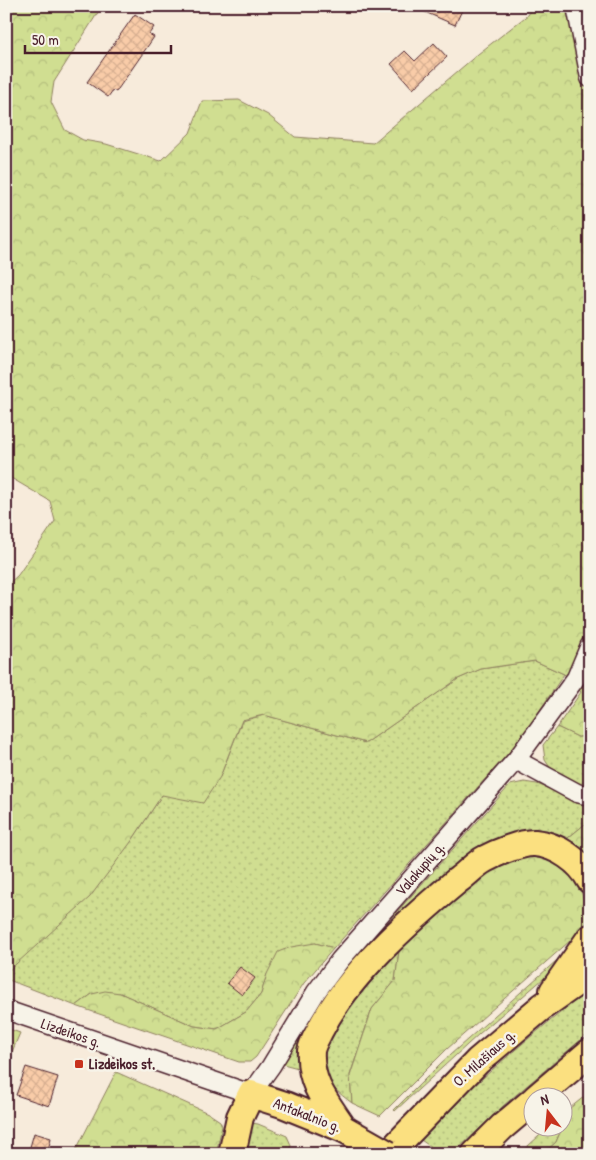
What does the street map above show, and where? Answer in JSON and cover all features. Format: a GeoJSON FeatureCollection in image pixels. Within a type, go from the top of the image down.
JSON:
{"type":"FeatureCollection","features":[{"type":"Feature","properties":{"kind":"main road"},"geometry":{"type":"LineString","coordinates":[[344,1129],[318,1090],[311,1071],[311,1048],[344,991],[388,942],[427,906],[484,859],[514,847],[535,843],[556,850],[573,858],[590,880]]}},
{"type":"Feature","properties":{"kind":"main road"},"geometry":{"type":"LineString","coordinates":[[543,1006],[590,938]]}},
{"type":"Feature","properties":{"kind":"main road","name":"O. Milašiaus g."},"geometry":{"type":"LineString","coordinates":[[388,1154],[478,1061],[543,1006],[590,973]]}},
{"type":"Feature","properties":{"kind":"main road"},"geometry":{"type":"LineString","coordinates":[[548,1088],[590,1052]]}},
{"type":"Feature","properties":{"kind":"main road"},"geometry":{"type":"LineString","coordinates":[[232,1154],[240,1117],[250,1094]]}},
{"type":"Feature","properties":{"kind":"main road","name":"Antakalnio g."},"geometry":{"type":"LineString","coordinates":[[250,1094],[285,1105],[344,1129],[388,1154]]}},
{"type":"Feature","properties":{"kind":"main road"},"geometry":{"type":"LineString","coordinates":[[475,1154],[524,1108]]}},
{"type":"Feature","properties":{"kind":"street"},"geometry":{"type":"LineString","coordinates":[[576,6],[590,78]]}},
{"type":"Feature","properties":{"kind":"street","name":"Valakupių g."},"geometry":{"type":"LineString","coordinates":[[250,1094],[271,1066],[316,992],[340,960],[516,760],[576,678],[590,645]]}},
{"type":"Feature","properties":{"kind":"street"},"geometry":{"type":"LineString","coordinates":[[516,760],[577,793],[590,796]]}},
{"type":"Feature","properties":{"kind":"street"},"geometry":{"type":"LineString","coordinates":[[344,991],[377,918]]}},
{"type":"Feature","properties":{"kind":"street","name":"Lizdeikos g."},"geometry":{"type":"LineString","coordinates":[[6,1010],[250,1094]]}},
{"type":"Feature","properties":{"kind":"green space"},"geometry":{"type":"Polygon","coordinates":[[[6,6],[102,6],[54,82],[51,102],[65,130],[83,140],[106,144],[161,161],[190,133],[202,101],[239,100],[268,115],[295,137],[373,143],[478,54],[529,14],[529,6],[590,6],[590,736],[578,737],[557,727],[581,692],[564,674],[535,661],[481,669],[458,679],[366,743],[264,715],[242,720],[220,777],[203,803],[162,795],[131,842],[90,897],[6,973],[6,586],[18,575],[55,521],[50,501],[6,475],[6,6]]]}},
{"type":"Feature","properties":{"kind":"green space"},"geometry":{"type":"Polygon","coordinates":[[[535,661],[564,674],[520,740],[334,948],[315,943],[267,974],[261,994],[246,1012],[217,1029],[194,1026],[120,993],[92,994],[76,1006],[6,979],[6,973],[131,842],[162,795],[220,777],[242,721],[264,715],[366,743],[458,679],[481,669],[535,661]]]}},
{"type":"Feature","properties":{"kind":"green space"},"geometry":{"type":"Polygon","coordinates":[[[557,727],[578,737],[590,736],[590,792],[553,772],[545,760],[543,745],[557,727]]]}},
{"type":"Feature","properties":{"kind":"green space"},"geometry":{"type":"Polygon","coordinates":[[[524,782],[537,784],[590,805],[590,820],[563,842],[541,833],[386,927],[387,923],[510,785],[524,782]]]}},
{"type":"Feature","properties":{"kind":"green space"},"geometry":{"type":"Polygon","coordinates":[[[590,820],[590,863],[563,842],[590,820]]]}},
{"type":"Feature","properties":{"kind":"green space"},"geometry":{"type":"Polygon","coordinates":[[[527,855],[544,858],[557,864],[573,879],[579,888],[586,909],[584,932],[571,940],[447,1049],[380,1116],[352,1103],[350,1076],[372,1009],[395,981],[399,951],[463,888],[490,869],[527,855]]]}},
{"type":"Feature","properties":{"kind":"green space"},"geometry":{"type":"Polygon","coordinates":[[[315,943],[334,948],[304,983],[256,1057],[250,1062],[239,1062],[76,1006],[92,994],[105,991],[120,993],[194,1026],[217,1029],[246,1012],[261,994],[267,974],[278,952],[291,947],[315,943]]]}},
{"type":"Feature","properties":{"kind":"green space"},"geometry":{"type":"Polygon","coordinates":[[[399,951],[395,981],[372,1009],[350,1075],[352,1103],[342,1096],[325,1077],[320,1066],[321,1054],[338,1023],[399,951]]]}},
{"type":"Feature","properties":{"kind":"green space"},"geometry":{"type":"Polygon","coordinates":[[[565,953],[572,954],[394,1110],[441,1063],[565,953]]]}},
{"type":"Feature","properties":{"kind":"green space"},"geometry":{"type":"Polygon","coordinates":[[[590,990],[590,1032],[503,1106],[453,1154],[441,1154],[418,1138],[459,1099],[545,1025],[590,990]]]}},
{"type":"Feature","properties":{"kind":"green space"},"geometry":{"type":"Polygon","coordinates":[[[323,998],[302,1069],[283,1064],[323,998]]]}},
{"type":"Feature","properties":{"kind":"green space"},"geometry":{"type":"Polygon","coordinates":[[[6,1028],[20,1033],[6,1066],[6,1028]]]}},
{"type":"Feature","properties":{"kind":"green space"},"geometry":{"type":"Polygon","coordinates":[[[116,1072],[208,1113],[220,1121],[222,1126],[216,1154],[74,1154],[116,1072]]]}},
{"type":"Feature","properties":{"kind":"green space"},"geometry":{"type":"Polygon","coordinates":[[[590,1092],[590,1154],[543,1154],[558,1138],[574,1138],[574,1105],[590,1092]]]}},
{"type":"Feature","properties":{"kind":"green space"},"geometry":{"type":"Polygon","coordinates":[[[245,1122],[258,1124],[287,1136],[291,1145],[289,1154],[241,1154],[245,1122]]]}},
{"type":"Feature","properties":{"kind":"green space"},"geometry":{"type":"Polygon","coordinates":[[[537,1138],[558,1138],[543,1154],[519,1154],[537,1138]]]}},
{"type":"Feature","properties":{"kind":"building"},"geometry":{"type":"Polygon","coordinates":[[[411,6],[464,6],[455,25],[411,6]]]}},
{"type":"Feature","properties":{"kind":"building"},"geometry":{"type":"Polygon","coordinates":[[[135,14],[154,27],[149,34],[154,37],[116,92],[113,90],[108,97],[87,82],[135,14]]]}},
{"type":"Feature","properties":{"kind":"building"},"geometry":{"type":"Polygon","coordinates":[[[434,43],[447,57],[413,89],[391,64],[405,51],[415,61],[434,43]]]}},
{"type":"Feature","properties":{"kind":"building"},"geometry":{"type":"Polygon","coordinates":[[[240,967],[255,978],[242,995],[227,983],[240,967]]]}},
{"type":"Feature","properties":{"kind":"building"},"geometry":{"type":"Polygon","coordinates":[[[26,1067],[58,1077],[49,1106],[16,1095],[26,1067]]]}},
{"type":"Feature","properties":{"kind":"building"},"geometry":{"type":"Polygon","coordinates":[[[34,1133],[51,1138],[47,1154],[28,1154],[34,1133]]]}},
{"type":"Feature","properties":{"kind":"place","name":"Lizdeikos st."},"geometry":{"type":"Point","coordinates":[79,1064]}}]}
